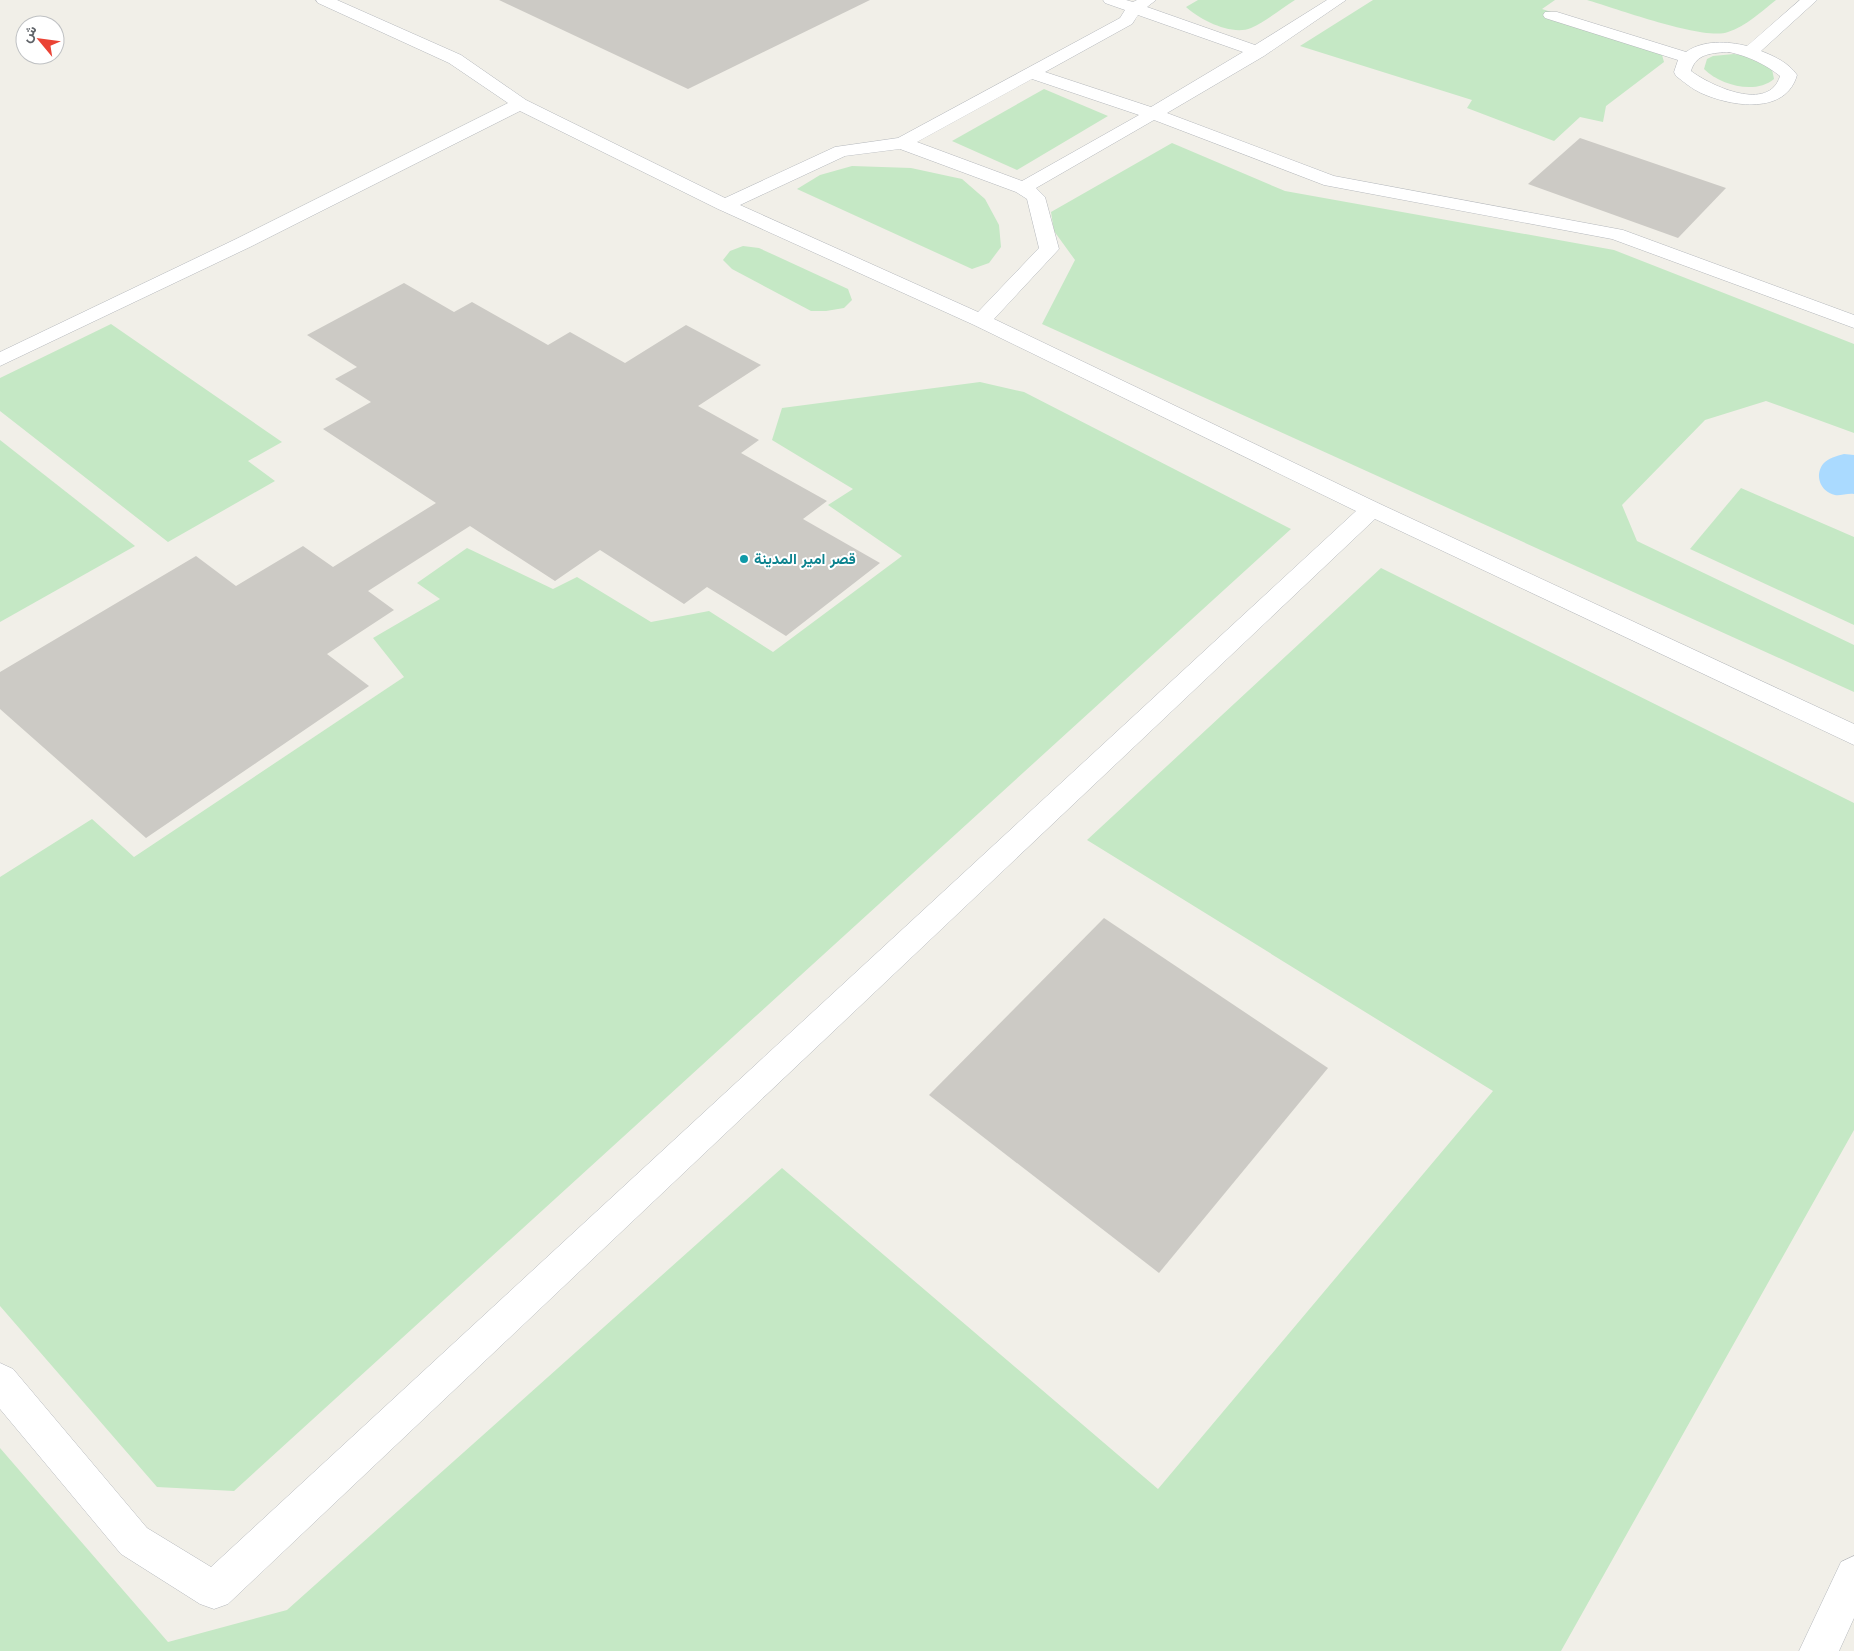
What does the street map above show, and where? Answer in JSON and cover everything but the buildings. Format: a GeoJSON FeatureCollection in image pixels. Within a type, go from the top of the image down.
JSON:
{"type":"FeatureCollection","features":[{"type":"Feature","properties":{"kind":"street"},"geometry":{"type":"LineString","coordinates":[[324,0],[455,59],[520,104],[725,205],[981,321],[1372,509],[1854,735]]}},
{"type":"Feature","properties":{"kind":"street"},"geometry":{"type":"LineString","coordinates":[[1111,0],[1141,4],[1258,52]]}},
{"type":"Feature","properties":{"kind":"street"},"geometry":{"type":"LineString","coordinates":[[1023,188],[1154,114],[1258,52],[1338,0]]}},
{"type":"Feature","properties":{"kind":"street"},"geometry":{"type":"LineString","coordinates":[[1751,51],[1808,0]]}},
{"type":"Feature","properties":{"kind":"street"},"geometry":{"type":"LineString","coordinates":[[725,205],[841,151],[902,143],[1126,21],[1141,4]]}},
{"type":"Feature","properties":{"kind":"street"},"geometry":{"type":"LineString","coordinates":[[1552,15],[1688,58]]}},
{"type":"Feature","properties":{"kind":"street"},"geometry":{"type":"LineString","coordinates":[[1729,47],[1751,51],[1774,62],[1789,75],[1788,85],[1779,95],[1758,99],[1733,97],[1710,91],[1682,72],[1684,63],[1694,52],[1710,48],[1729,47]]}},
{"type":"Feature","properties":{"kind":"street"},"geometry":{"type":"LineString","coordinates":[[1031,73],[1154,114],[1330,181],[1616,234],[1854,322]]}},
{"type":"Feature","properties":{"kind":"street"},"geometry":{"type":"LineString","coordinates":[[0,360],[243,243],[520,104]]}},
{"type":"Feature","properties":{"kind":"street"},"geometry":{"type":"LineString","coordinates":[[902,143],[1023,188],[1036,197],[1049,249],[981,321]]}},
{"type":"Feature","properties":{"kind":"street"},"geometry":{"type":"LineString","coordinates":[[0,1381],[134,1541],[214,1590],[1372,509]]}},
{"type":"Feature","properties":{"kind":"street"},"geometry":{"type":"LineString","coordinates":[[1819,1651],[1854,1575]]}},
{"type":"Feature","properties":{"kind":"green space"},"geometry":{"type":"Polygon","coordinates":[[[1198,0],[1295,0],[1251,28],[1235,30],[1199,17],[1186,7],[1198,0]]]}},
{"type":"Feature","properties":{"kind":"green space"},"geometry":{"type":"Polygon","coordinates":[[[1373,0],[1555,0],[1542,9],[1648,44],[1662,55],[1664,62],[1606,106],[1603,122],[1580,117],[1554,141],[1467,108],[1472,100],[1300,46],[1373,0]]]}},
{"type":"Feature","properties":{"kind":"green space"},"geometry":{"type":"Polygon","coordinates":[[[1587,0],[1776,0],[1741,26],[1728,32],[1716,34],[1680,28],[1587,0]]]}},
{"type":"Feature","properties":{"kind":"green space"},"geometry":{"type":"Polygon","coordinates":[[[1734,54],[1745,56],[1772,69],[1774,79],[1766,84],[1757,86],[1738,86],[1719,80],[1704,69],[1707,59],[1713,56],[1734,54]]]}},
{"type":"Feature","properties":{"kind":"green space"},"geometry":{"type":"Polygon","coordinates":[[[1044,89],[1108,116],[1017,170],[952,141],[1044,89]]]}},
{"type":"Feature","properties":{"kind":"green space"},"geometry":{"type":"Polygon","coordinates":[[[1172,143],[1285,191],[1614,250],[1854,344],[1854,433],[1766,401],[1705,420],[1622,505],[1637,541],[1854,645],[1854,692],[1042,324],[1075,260],[1054,231],[1051,212],[1172,143]]]}},
{"type":"Feature","properties":{"kind":"green space"},"geometry":{"type":"Polygon","coordinates":[[[852,166],[911,168],[962,179],[985,199],[999,225],[1001,247],[989,263],[972,269],[797,189],[820,175],[852,166]]]}},
{"type":"Feature","properties":{"kind":"green space"},"geometry":{"type":"Polygon","coordinates":[[[743,246],[759,248],[848,289],[852,300],[844,308],[811,311],[732,269],[723,260],[730,251],[743,246]]]}},
{"type":"Feature","properties":{"kind":"green space"},"geometry":{"type":"Polygon","coordinates":[[[111,324],[282,442],[248,461],[275,481],[168,542],[0,411],[0,378],[111,324]]]}},
{"type":"Feature","properties":{"kind":"green space"},"geometry":{"type":"Polygon","coordinates":[[[980,382],[1024,392],[1291,529],[234,1491],[157,1487],[0,1306],[0,877],[92,819],[134,857],[404,677],[373,638],[440,599],[417,583],[467,548],[553,589],[577,577],[651,622],[709,611],[773,652],[902,556],[828,505],[853,489],[772,440],[782,408],[980,382]]]}},
{"type":"Feature","properties":{"kind":"green space"},"geometry":{"type":"Polygon","coordinates":[[[0,440],[135,546],[0,622],[0,440]]]}},
{"type":"Feature","properties":{"kind":"green space"},"geometry":{"type":"Polygon","coordinates":[[[1741,488],[1854,537],[1854,625],[1690,549],[1741,488]]]}},
{"type":"Feature","properties":{"kind":"green space"},"geometry":{"type":"Polygon","coordinates":[[[1381,568],[1854,803],[1854,1130],[1561,1651],[0,1651],[0,1448],[168,1642],[287,1610],[782,1168],[1158,1489],[1493,1091],[1087,840],[1381,568]]]}},
{"type":"Feature","properties":{"kind":"water"},"geometry":{"type":"Polygon","coordinates":[[[1844,454],[1854,455],[1854,494],[1835,495],[1826,491],[1820,483],[1819,473],[1825,462],[1844,454]]]}},
{"type":"Feature","properties":{"kind":"place","name":"قصر امير المدينة"},"geometry":{"type":"Point","coordinates":[744,559]}}]}
